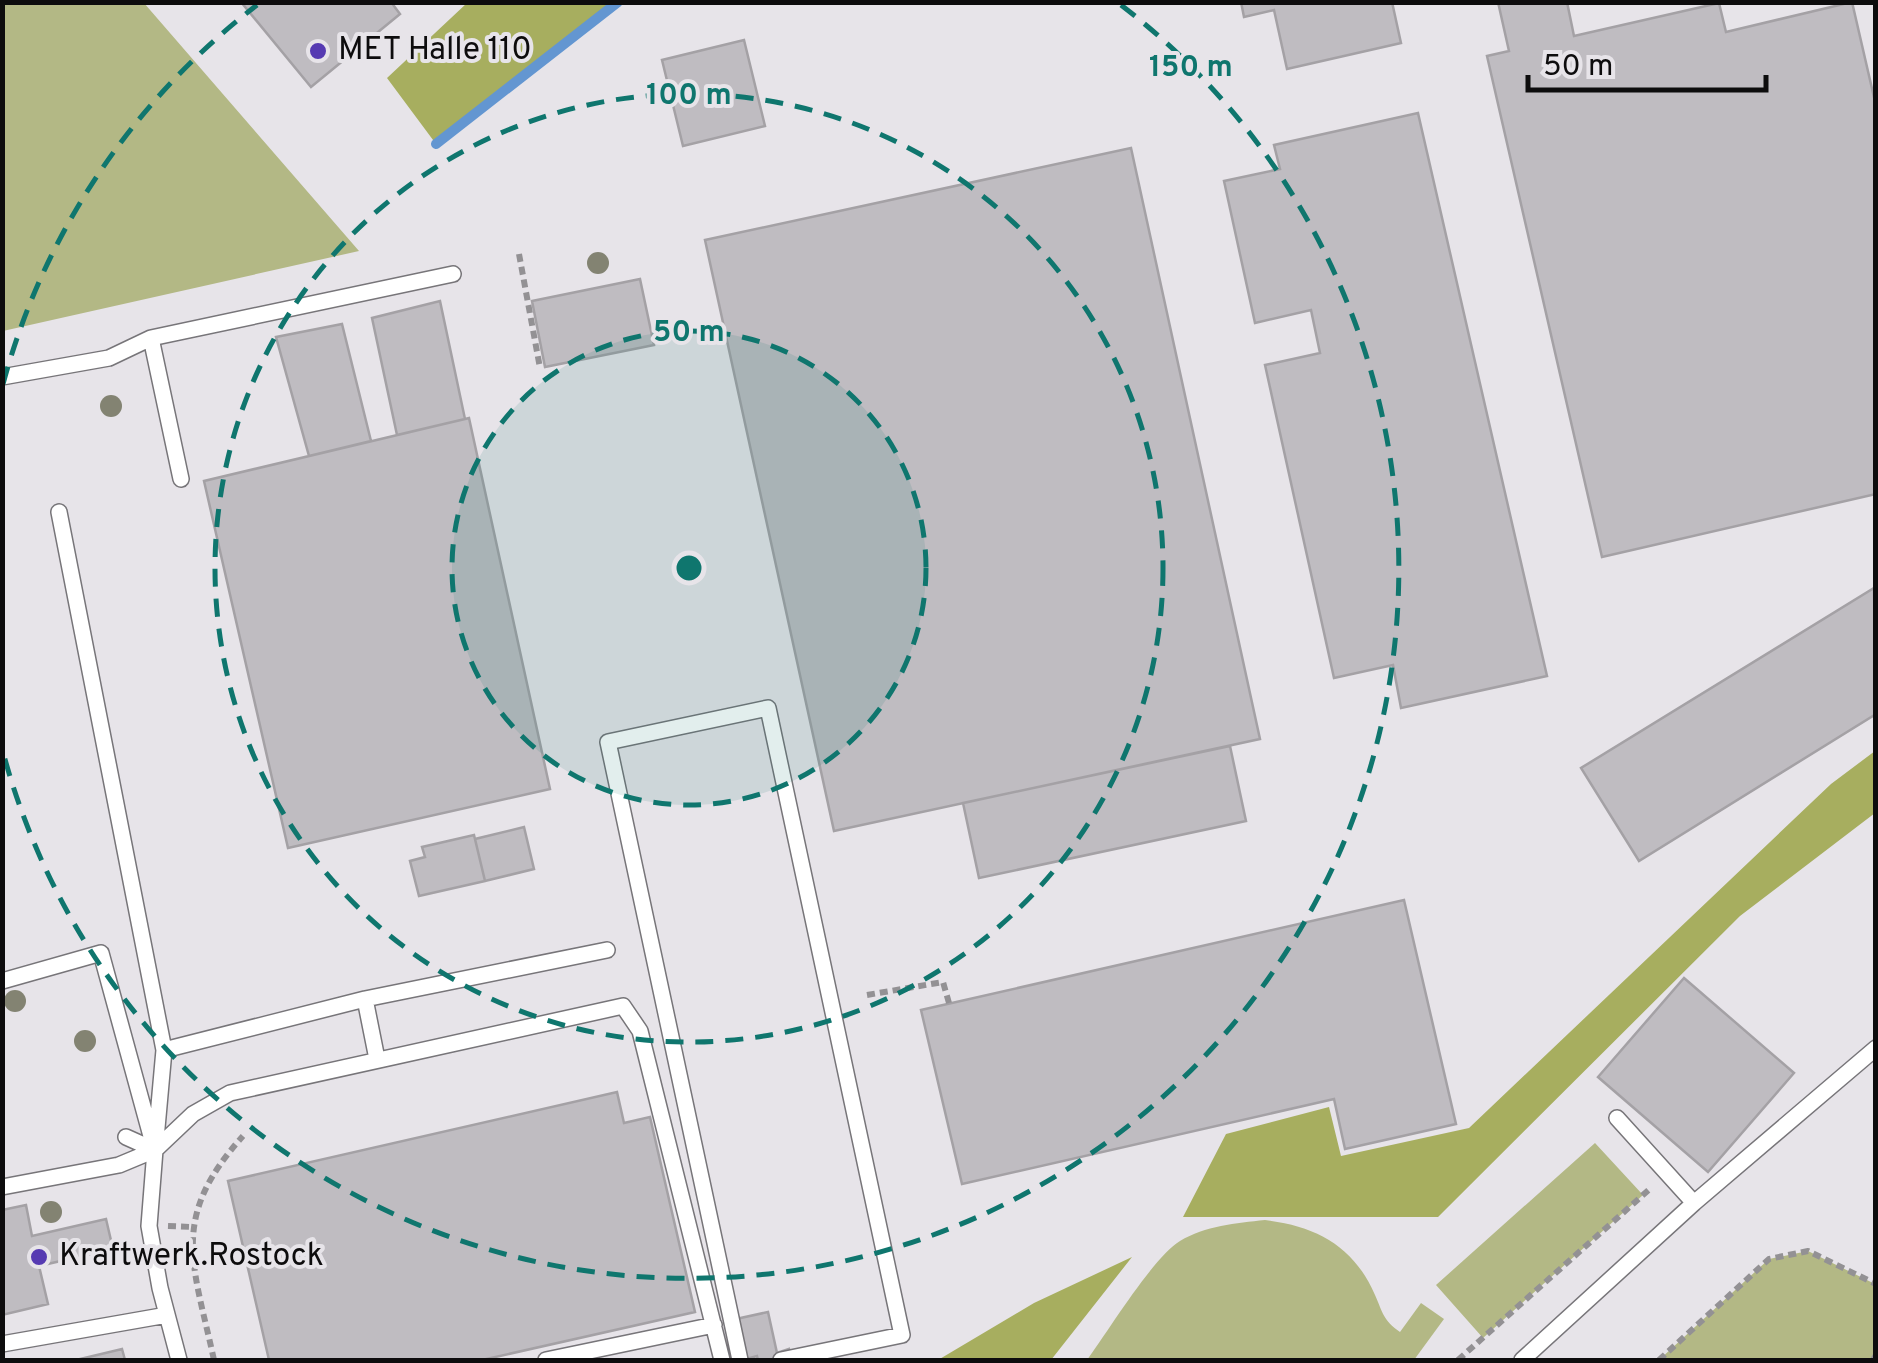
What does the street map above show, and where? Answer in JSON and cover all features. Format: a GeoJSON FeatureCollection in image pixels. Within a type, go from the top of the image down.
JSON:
{"type":"FeatureCollection","features":[{"type":"Feature","properties":{"kind":"lane"},"geometry":{"type":"LineString","coordinates":[[2,377],[110,358],[151,338],[452,274]]}},
{"type":"Feature","properties":{"kind":"lane"},"geometry":{"type":"LineString","coordinates":[[151,338],[181,479]]}},
{"type":"Feature","properties":{"kind":"lane"},"geometry":{"type":"LineString","coordinates":[[58,512],[164,1050],[150,1226],[179,1360]]}},
{"type":"Feature","properties":{"kind":"lane"},"geometry":{"type":"LineString","coordinates":[[740,1360],[608,742],[768,708],[902,1335],[781,1360]]}},
{"type":"Feature","properties":{"kind":"lane"},"geometry":{"type":"LineString","coordinates":[[164,1050],[365,999],[607,950]]}},
{"type":"Feature","properties":{"kind":"lane"},"geometry":{"type":"LineString","coordinates":[[2,981],[101,953],[155,1150]]}},
{"type":"Feature","properties":{"kind":"lane"},"geometry":{"type":"LineString","coordinates":[[365,999],[376,1059]]}},
{"type":"Feature","properties":{"kind":"lane"},"geometry":{"type":"LineString","coordinates":[[2,1187],[119,1165],[155,1150],[193,1114],[230,1093],[623,1006],[640,1032],[722,1360]]}},
{"type":"Feature","properties":{"kind":"lane"},"geometry":{"type":"LineString","coordinates":[[1522,1360],[1694,1203],[1875,1048]]}},
{"type":"Feature","properties":{"kind":"lane"},"geometry":{"type":"LineString","coordinates":[[1617,1118],[1694,1203]]}},
{"type":"Feature","properties":{"kind":"lane"},"geometry":{"type":"LineString","coordinates":[[126,1136],[155,1150]]}},
{"type":"Feature","properties":{"kind":"lane"},"geometry":{"type":"LineString","coordinates":[[2,1344],[167,1315]]}},
{"type":"Feature","properties":{"kind":"lane"},"geometry":{"type":"LineString","coordinates":[[546,1360],[714,1325]]}},
{"type":"Feature","properties":{"kind":"path"},"geometry":{"type":"LineString","coordinates":[[519,254],[540,368]]}},
{"type":"Feature","properties":{"kind":"path"},"geometry":{"type":"LineString","coordinates":[[867,996],[943,982],[949,1004]]}},
{"type":"Feature","properties":{"kind":"path"},"geometry":{"type":"LineString","coordinates":[[214,1360],[191,1252],[192,1227],[205,1186],[243,1136]]}},
{"type":"Feature","properties":{"kind":"path"},"geometry":{"type":"LineString","coordinates":[[1458,1360],[1668,1173]]}},
{"type":"Feature","properties":{"kind":"path"},"geometry":{"type":"LineString","coordinates":[[1659,1360],[1769,1260],[1808,1252],[1876,1284]]}},
{"type":"Feature","properties":{"kind":"green space"},"geometry":{"type":"Polygon","coordinates":[[[467,2],[618,3],[436,144],[387,78],[467,2]]]}},
{"type":"Feature","properties":{"kind":"green space"},"geometry":{"type":"Polygon","coordinates":[[[2,3],[144,3],[359,251],[3,331],[2,3]]]}},
{"type":"Feature","properties":{"kind":"green space"},"geometry":{"type":"Polygon","coordinates":[[[1875,751],[1875,813],[1740,916],[1438,1217],[1183,1217],[1226,1134],[1329,1107],[1341,1156],[1469,1128],[1831,784],[1875,751]]]}},
{"type":"Feature","properties":{"kind":"green space"},"geometry":{"type":"Polygon","coordinates":[[[1595,1143],[1643,1195],[1483,1338],[1436,1285],[1595,1143]]]}},
{"type":"Feature","properties":{"kind":"green space"},"geometry":{"type":"Polygon","coordinates":[[[1265,1220],[1317,1233],[1344,1251],[1366,1278],[1387,1320],[1400,1332],[1421,1303],[1444,1319],[1414,1360],[1087,1360],[1169,1249],[1210,1229],[1265,1220]]]}},
{"type":"Feature","properties":{"kind":"green space"},"geometry":{"type":"Polygon","coordinates":[[[1808,1251],[1875,1284],[1873,1360],[1659,1360],[1769,1259],[1808,1251]]]}},
{"type":"Feature","properties":{"kind":"green space"},"geometry":{"type":"Polygon","coordinates":[[[1132,1257],[1051,1360],[938,1360],[1034,1303],[1132,1257]]]}},
{"type":"Feature","properties":{"kind":"building","name":"MET Halle 110"},"geometry":{"type":"Polygon","coordinates":[[[241,2],[391,2],[400,14],[311,87],[241,2]]]}},
{"type":"Feature","properties":{"kind":"building"},"geometry":{"type":"Polygon","coordinates":[[[1241,2],[1392,2],[1401,43],[1287,69],[1274,10],[1244,17],[1241,2]]]}},
{"type":"Feature","properties":{"kind":"building"},"geometry":{"type":"Polygon","coordinates":[[[1498,2],[1567,2],[1574,36],[1719,3],[1726,32],[1852,2],[1876,106],[1876,494],[1602,557],[1487,56],[1509,51],[1498,2]]]}},
{"type":"Feature","properties":{"kind":"building"},"geometry":{"type":"Polygon","coordinates":[[[744,40],[765,126],[683,146],[662,60],[744,40]]]}},
{"type":"Feature","properties":{"kind":"building"},"geometry":{"type":"Polygon","coordinates":[[[1418,113],[1547,676],[1401,708],[1393,665],[1334,678],[1265,365],[1320,353],[1311,310],[1255,323],[1224,181],[1280,169],[1274,145],[1418,113]]]}},
{"type":"Feature","properties":{"kind":"building"},"geometry":{"type":"Polygon","coordinates":[[[1131,148],[1260,739],[834,831],[705,240],[1131,148]]]}},
{"type":"Feature","properties":{"kind":"building"},"geometry":{"type":"Polygon","coordinates":[[[640,279],[654,345],[545,367],[532,301],[640,279]]]}},
{"type":"Feature","properties":{"kind":"building"},"geometry":{"type":"Polygon","coordinates":[[[440,301],[465,419],[397,435],[372,318],[440,301]]]}},
{"type":"Feature","properties":{"kind":"building"},"geometry":{"type":"Polygon","coordinates":[[[342,324],[371,441],[309,456],[276,337],[342,324]]]}},
{"type":"Feature","properties":{"kind":"building"},"geometry":{"type":"Polygon","coordinates":[[[469,418],[550,789],[288,848],[204,481],[469,418]]]}},
{"type":"Feature","properties":{"kind":"building"},"geometry":{"type":"Polygon","coordinates":[[[1874,588],[1876,714],[1639,861],[1581,768],[1874,588]]]}},
{"type":"Feature","properties":{"kind":"building"},"geometry":{"type":"Polygon","coordinates":[[[1230,746],[1246,821],[979,878],[963,803],[1230,746]]]}},
{"type":"Feature","properties":{"kind":"building"},"geometry":{"type":"Polygon","coordinates":[[[524,827],[534,869],[485,881],[475,839],[524,827]]]}},
{"type":"Feature","properties":{"kind":"building"},"geometry":{"type":"Polygon","coordinates":[[[474,835],[485,881],[419,896],[410,861],[425,857],[422,847],[474,835]]]}},
{"type":"Feature","properties":{"kind":"building"},"geometry":{"type":"Polygon","coordinates":[[[1404,900],[1456,1124],[1345,1149],[1334,1099],[962,1184],[921,1010],[1404,900]]]}},
{"type":"Feature","properties":{"kind":"building"},"geometry":{"type":"Polygon","coordinates":[[[1684,978],[1794,1073],[1708,1172],[1598,1077],[1684,978]]]}},
{"type":"Feature","properties":{"kind":"building"},"geometry":{"type":"Polygon","coordinates":[[[617,1092],[624,1123],[650,1117],[695,1312],[482,1360],[269,1360],[228,1181],[617,1092]]]}},
{"type":"Feature","properties":{"kind":"building","name":"Kraftwerk.Rostock"},"geometry":{"type":"Polygon","coordinates":[[[26,1205],[32,1236],[106,1219],[113,1249],[39,1266],[48,1304],[2,1315],[2,1210],[26,1205]]]}},
{"type":"Feature","properties":{"kind":"building"},"geometry":{"type":"Polygon","coordinates":[[[768,1312],[777,1353],[789,1349],[791,1360],[758,1360],[757,1356],[746,1359],[736,1319],[768,1312]]]}},
{"type":"Feature","properties":{"kind":"building"},"geometry":{"type":"Polygon","coordinates":[[[122,1349],[125,1360],[76,1360],[122,1349]]]}},
{"type":"Feature","properties":{"kind":"waterway"},"geometry":{"type":"LineString","coordinates":[[436,144],[618,2]]}},
{"type":"Feature","properties":{"kind":"place","name":"MET Halle 110"},"geometry":{"type":"Point","coordinates":[318,51]}},
{"type":"Feature","properties":{"kind":"place","name":"Kraftwerk.Rostock"},"geometry":{"type":"Point","coordinates":[39,1257]}}]}
